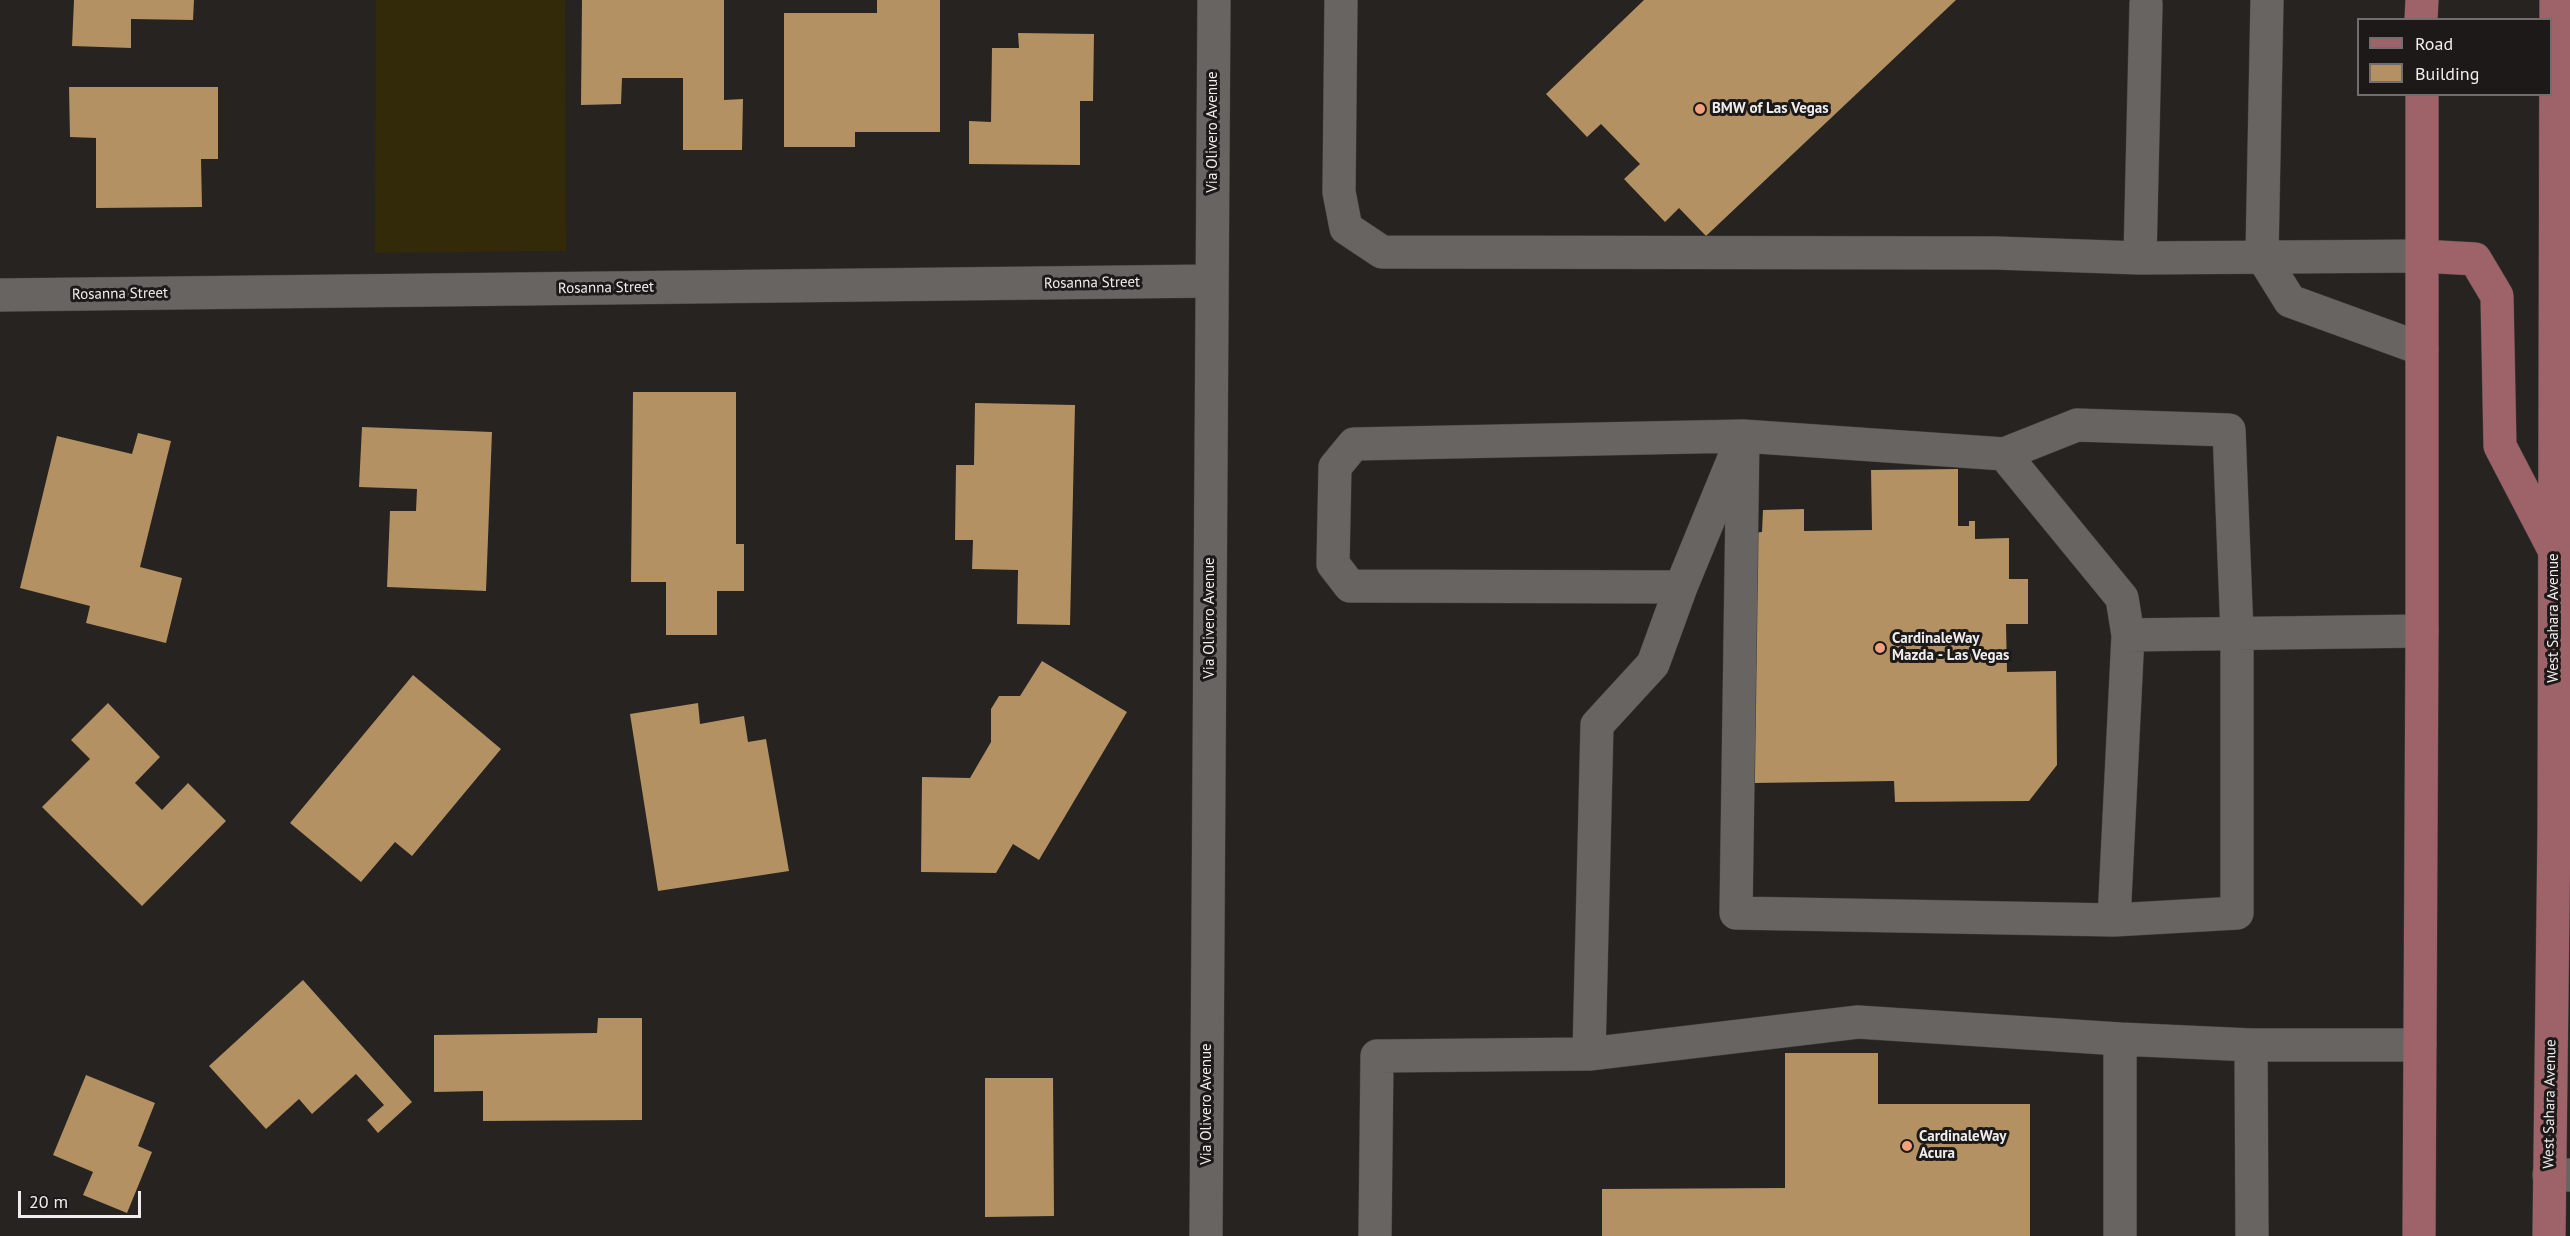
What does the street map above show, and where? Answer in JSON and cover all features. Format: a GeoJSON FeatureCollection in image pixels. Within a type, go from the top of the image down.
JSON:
{"type":"FeatureCollection","features":[{"type":"Feature","properties":{"kind":"main road"},"geometry":{"type":"LineString","coordinates":[[2421,18],[2422,0]]}},
{"type":"Feature","properties":{"kind":"main road","name":"West Sahara Avenue"},"geometry":{"type":"LineString","coordinates":[[2549,1236],[2559,1175],[2562,846],[2560,9]]}},
{"type":"Feature","properties":{"kind":"main road"},"geometry":{"type":"LineString","coordinates":[[2419,1236],[2422,96]]}},
{"type":"Feature","properties":{"kind":"main road"},"geometry":{"type":"LineString","coordinates":[[2422,255],[2475,259],[2496,296],[2500,446],[2562,550]]}},
{"type":"Feature","properties":{"kind":"street","name":"Via Olivero Avenue"},"geometry":{"type":"LineString","coordinates":[[1206,1236],[1214,0]]}},
{"type":"Feature","properties":{"kind":"street"},"geometry":{"type":"LineString","coordinates":[[1341,0],[1339,192],[1346,228],[1382,252],[1996,253],[2140,258],[2422,255]]}},
{"type":"Feature","properties":{"kind":"street"},"geometry":{"type":"LineString","coordinates":[[2267,0],[2262,256],[2290,301],[2422,349]]}},
{"type":"Feature","properties":{"kind":"street"},"geometry":{"type":"LineString","coordinates":[[2140,258],[2146,4]]}},
{"type":"Feature","properties":{"kind":"street","name":"Rosanna Street"},"geometry":{"type":"LineString","coordinates":[[0,295],[1212,281]]}},
{"type":"Feature","properties":{"kind":"street"},"geometry":{"type":"LineString","coordinates":[[1681,587],[1350,586],[1333,564],[1335,467],[1354,444],[1743,436],[2004,454],[2077,424],[2229,430],[2237,633],[2237,913],[2114,920],[1736,913],[1743,436]]}},
{"type":"Feature","properties":{"kind":"street"},"geometry":{"type":"LineString","coordinates":[[1589,1054],[1597,725],[1653,664],[1681,587],[1743,436]]}},
{"type":"Feature","properties":{"kind":"street"},"geometry":{"type":"LineString","coordinates":[[2004,454],[2122,598],[2128,635],[2114,920]]}},
{"type":"Feature","properties":{"kind":"street"},"geometry":{"type":"LineString","coordinates":[[2128,635],[2422,631]]}},
{"type":"Feature","properties":{"kind":"street"},"geometry":{"type":"LineString","coordinates":[[1375,1236],[1377,1056],[1589,1054],[1858,1022],[2250,1045],[2420,1045]]}},
{"type":"Feature","properties":{"kind":"street"},"geometry":{"type":"LineString","coordinates":[[2120,1039],[2120,1236]]}},
{"type":"Feature","properties":{"kind":"street"},"geometry":{"type":"LineString","coordinates":[[2250,1045],[2252,1236]]}},
{"type":"Feature","properties":{"kind":"sand"},"geometry":{"type":"Polygon","coordinates":[[[376,0],[565,0],[566,251],[375,253],[376,0]]]}},
{"type":"Feature","properties":{"kind":"building"},"geometry":{"type":"Polygon","coordinates":[[[74,0],[194,0],[193,20],[131,19],[131,48],[72,46],[74,0]]]}},
{"type":"Feature","properties":{"kind":"building"},"geometry":{"type":"Polygon","coordinates":[[[582,0],[724,0],[724,100],[743,99],[742,150],[683,150],[683,78],[622,78],[621,104],[581,105],[582,0]]]}},
{"type":"Feature","properties":{"kind":"building"},"geometry":{"type":"Polygon","coordinates":[[[877,0],[940,0],[940,132],[855,132],[855,147],[784,147],[784,13],[877,13],[877,0]]]}},
{"type":"Feature","properties":{"kind":"building","name":"BMW of Las Vegas"},"geometry":{"type":"Polygon","coordinates":[[[1644,0],[1956,0],[1706,236],[1679,208],[1665,222],[1624,179],[1640,164],[1601,124],[1587,137],[1546,94],[1644,0]]]}},
{"type":"Feature","properties":{"kind":"building"},"geometry":{"type":"Polygon","coordinates":[[[1018,33],[1094,34],[1093,101],[1080,101],[1080,165],[969,164],[969,121],[991,122],[992,48],[1019,48],[1018,33]]]}},
{"type":"Feature","properties":{"kind":"building"},"geometry":{"type":"Polygon","coordinates":[[[69,87],[218,87],[218,159],[201,159],[202,207],[96,208],[96,138],[70,137],[69,87]]]}},
{"type":"Feature","properties":{"kind":"building"},"geometry":{"type":"Polygon","coordinates":[[[633,392],[736,392],[736,544],[744,544],[744,591],[717,591],[717,635],[666,635],[666,582],[631,582],[633,392]]]}},
{"type":"Feature","properties":{"kind":"building"},"geometry":{"type":"Polygon","coordinates":[[[975,403],[1075,405],[1070,625],[1017,624],[1018,570],[972,569],[973,540],[955,540],[956,465],[974,465],[975,403]]]}},
{"type":"Feature","properties":{"kind":"building"},"geometry":{"type":"Polygon","coordinates":[[[362,427],[492,432],[486,591],[387,587],[390,511],[416,511],[417,489],[359,487],[362,427]]]}},
{"type":"Feature","properties":{"kind":"building"},"geometry":{"type":"Polygon","coordinates":[[[138,433],[171,441],[140,567],[182,578],[166,643],[86,623],[90,606],[20,588],[57,436],[132,454],[138,433]]]}},
{"type":"Feature","properties":{"kind":"building","name":"CardinaleWay Mazda - Las Vegas"},"geometry":{"type":"Polygon","coordinates":[[[1958,469],[1958,526],[1969,526],[1969,521],[1975,521],[1975,539],[2009,538],[2009,579],[2028,579],[2028,624],[2006,624],[2007,672],[2056,671],[2057,765],[2029,801],[1895,802],[1894,781],[1754,783],[1751,533],[1762,532],[1763,510],[1804,509],[1804,531],[1872,530],[1871,470],[1958,469]]]}},
{"type":"Feature","properties":{"kind":"building"},"geometry":{"type":"Polygon","coordinates":[[[1042,661],[1127,712],[1039,860],[1013,844],[996,873],[921,872],[922,777],[970,778],[991,742],[991,709],[999,696],[1020,696],[1042,661]]]}},
{"type":"Feature","properties":{"kind":"building"},"geometry":{"type":"Polygon","coordinates":[[[413,675],[501,749],[412,856],[395,842],[361,882],[290,823],[413,675]]]}},
{"type":"Feature","properties":{"kind":"building"},"geometry":{"type":"Polygon","coordinates":[[[108,703],[160,757],[135,783],[162,810],[188,783],[226,821],[142,906],[42,807],[90,759],[71,740],[108,703]]]}},
{"type":"Feature","properties":{"kind":"building"},"geometry":{"type":"Polygon","coordinates":[[[698,703],[700,724],[744,716],[748,742],[766,739],[789,871],[658,891],[630,714],[698,703]]]}},
{"type":"Feature","properties":{"kind":"building"},"geometry":{"type":"Polygon","coordinates":[[[303,980],[412,1102],[378,1133],[367,1120],[384,1105],[356,1074],[312,1114],[299,1099],[266,1129],[209,1066],[303,980]]]}},
{"type":"Feature","properties":{"kind":"building"},"geometry":{"type":"Polygon","coordinates":[[[598,1018],[642,1018],[642,1120],[483,1121],[483,1091],[434,1092],[434,1035],[597,1033],[598,1018]]]}},
{"type":"Feature","properties":{"kind":"building","name":"CardinaleWay Acura"},"geometry":{"type":"Polygon","coordinates":[[[1785,1053],[1878,1053],[1878,1104],[2030,1104],[2030,1236],[1602,1236],[1602,1189],[1785,1188],[1785,1053]]]}},
{"type":"Feature","properties":{"kind":"building"},"geometry":{"type":"Polygon","coordinates":[[[86,1075],[155,1103],[138,1146],[152,1152],[127,1213],[83,1195],[93,1172],[53,1155],[86,1075]]]}},
{"type":"Feature","properties":{"kind":"building"},"geometry":{"type":"Polygon","coordinates":[[[985,1078],[1053,1078],[1054,1216],[985,1217],[985,1078]]]}},
{"type":"Feature","properties":{"kind":"place","name":"BMW of Las Vegas"},"geometry":{"type":"Point","coordinates":[1700,109]}},
{"type":"Feature","properties":{"kind":"place","name":"CardinaleWay Mazda - Las Vegas"},"geometry":{"type":"Point","coordinates":[1880,648]}},
{"type":"Feature","properties":{"kind":"place","name":"CardinaleWay Acura"},"geometry":{"type":"Point","coordinates":[1907,1146]}}]}
